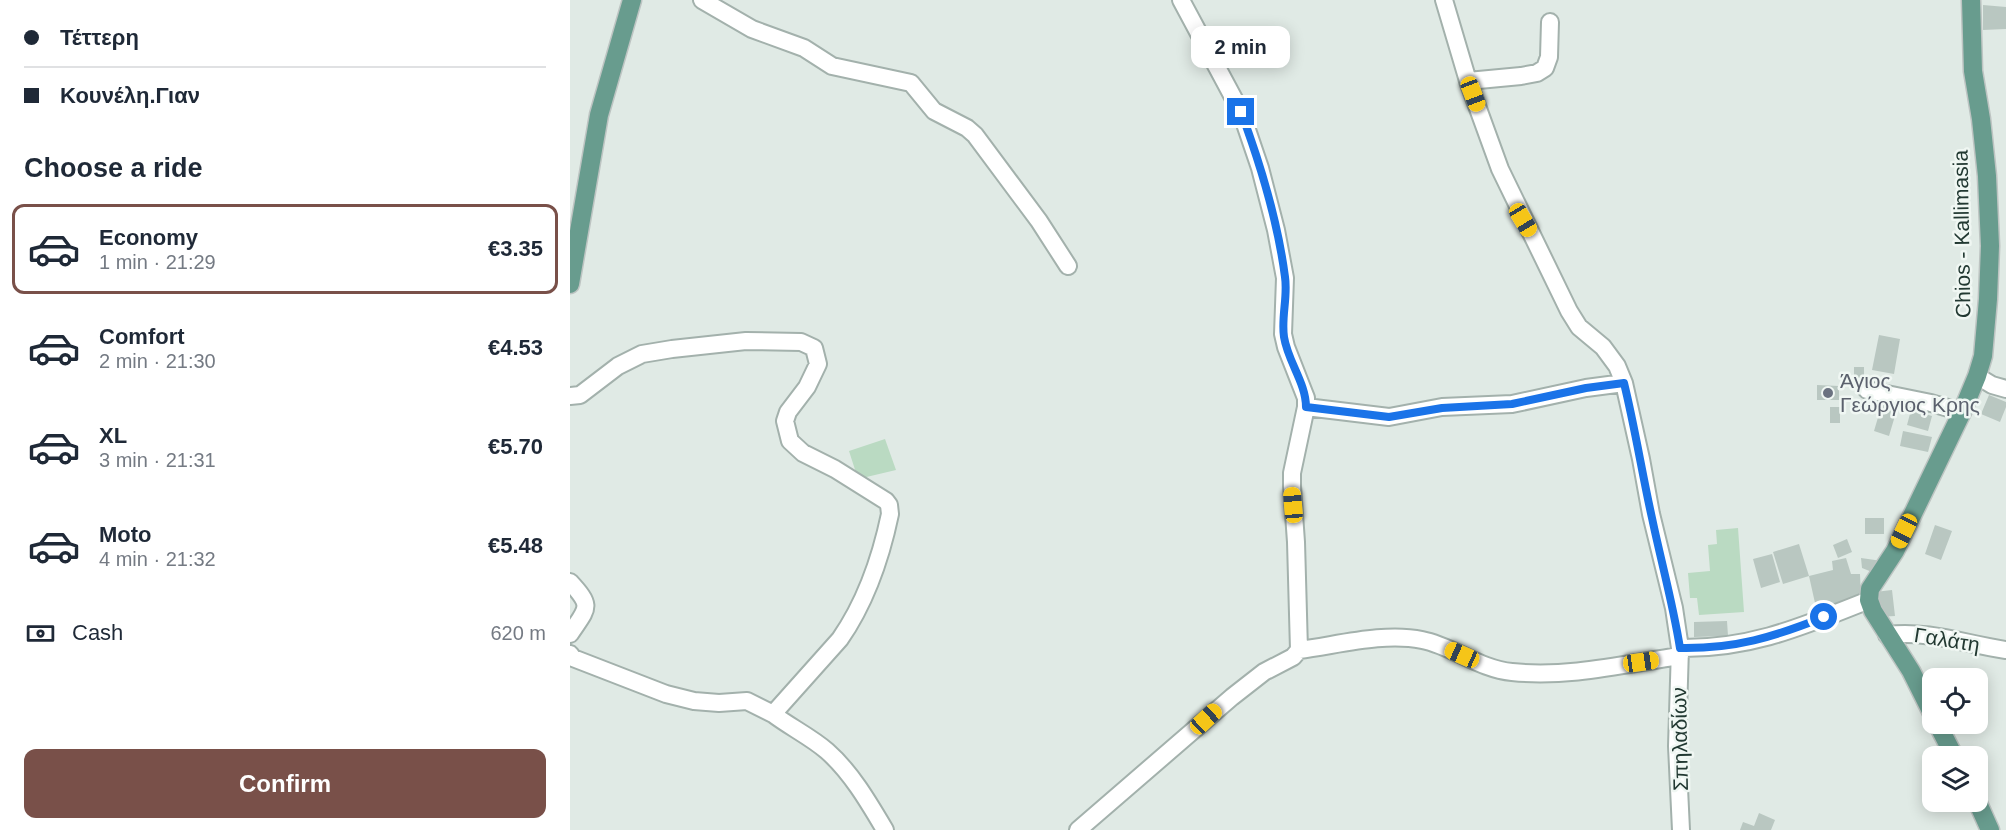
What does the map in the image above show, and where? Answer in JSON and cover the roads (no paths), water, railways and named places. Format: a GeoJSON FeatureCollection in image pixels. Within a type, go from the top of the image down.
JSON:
{"type":"FeatureCollection","features":[{"type":"Feature","properties":{"kind":"main road"},"geometry":{"type":"LineString","coordinates":[[570,284],[575,227],[599,115],[632,0]]}},
{"type":"Feature","properties":{"kind":"main road","name":"Chios - Kallimasia"},"geometry":{"type":"LineString","coordinates":[[1869,600],[1870,589],[1895,551],[1962,412],[1977,376],[1986,335],[1990,246],[1987,176],[1981,119],[1972,71],[1971,0]]}},
{"type":"Feature","properties":{"kind":"main road"},"geometry":{"type":"LineString","coordinates":[[1869,600],[1922,693]]}},
{"type":"Feature","properties":{"kind":"main road"},"geometry":{"type":"LineString","coordinates":[[1982,812],[1990,830]]}},
{"type":"Feature","properties":{"kind":"street"},"geometry":{"type":"LineString","coordinates":[[702,0],[752,29],[804,48],[832,66],[911,82],[934,111],[967,128],[975,135],[1039,221],[1068,266]]}},
{"type":"Feature","properties":{"kind":"street"},"geometry":{"type":"LineString","coordinates":[[1181,0],[1241,112],[1254,147],[1283,262],[1286,291],[1283,334],[1289,358],[1306,398],[1292,473],[1299,650]]}},
{"type":"Feature","properties":{"kind":"street","name":"Σπηλαδίων"},"geometry":{"type":"LineString","coordinates":[[1444,0],[1468,81],[1500,170],[1569,311],[1579,327],[1610,355],[1624,383],[1651,514],[1674,608],[1680,652],[1677,746],[1681,830]]}},
{"type":"Feature","properties":{"kind":"street"},"geometry":{"type":"LineString","coordinates":[[1468,81],[1521,76],[1545,68],[1549,57],[1550,22]]}},
{"type":"Feature","properties":{"kind":"street"},"geometry":{"type":"LineString","coordinates":[[570,396],[580,395],[618,366],[642,354],[746,341],[801,342],[814,348],[818,364],[807,387],[788,412],[785,421],[790,441],[803,453],[835,469],[886,501],[890,514],[873,574],[849,626],[773,714]]}},
{"type":"Feature","properties":{"kind":"street"},"geometry":{"type":"LineString","coordinates":[[1977,376],[1992,385],[2006,389]]}},
{"type":"Feature","properties":{"kind":"street"},"geometry":{"type":"LineString","coordinates":[[1306,407],[1389,417],[1442,408],[1512,404],[1586,388],[1624,383]]}},
{"type":"Feature","properties":{"kind":"street"},"geometry":{"type":"LineString","coordinates":[[1867,390],[1962,412]]}},
{"type":"Feature","properties":{"kind":"street"},"geometry":{"type":"LineString","coordinates":[[570,582],[584,598],[586,604],[583,614],[570,634]]}},
{"type":"Feature","properties":{"kind":"street"},"geometry":{"type":"LineString","coordinates":[[1078,830],[1232,697],[1264,672],[1293,657],[1299,650],[1395,636],[1423,640],[1482,664],[1510,672],[1546,674],[1581,671],[1680,652],[1754,641],[1802,626],[1869,600]]}},
{"type":"Feature","properties":{"kind":"street","name":"Γαλάτη"},"geometry":{"type":"LineString","coordinates":[[1887,635],[1906,633],[1955,638],[2006,650]]}},
{"type":"Feature","properties":{"kind":"street"},"geometry":{"type":"LineString","coordinates":[[570,654],[573,658],[666,694],[694,701],[719,703],[747,701],[773,714],[822,747],[837,761],[885,830]]}},
{"type":"Feature","properties":{"kind":"place","name":"Άγιος Γεώργιος Κρης"},"geometry":{"type":"Point","coordinates":[1828,393]}}]}
